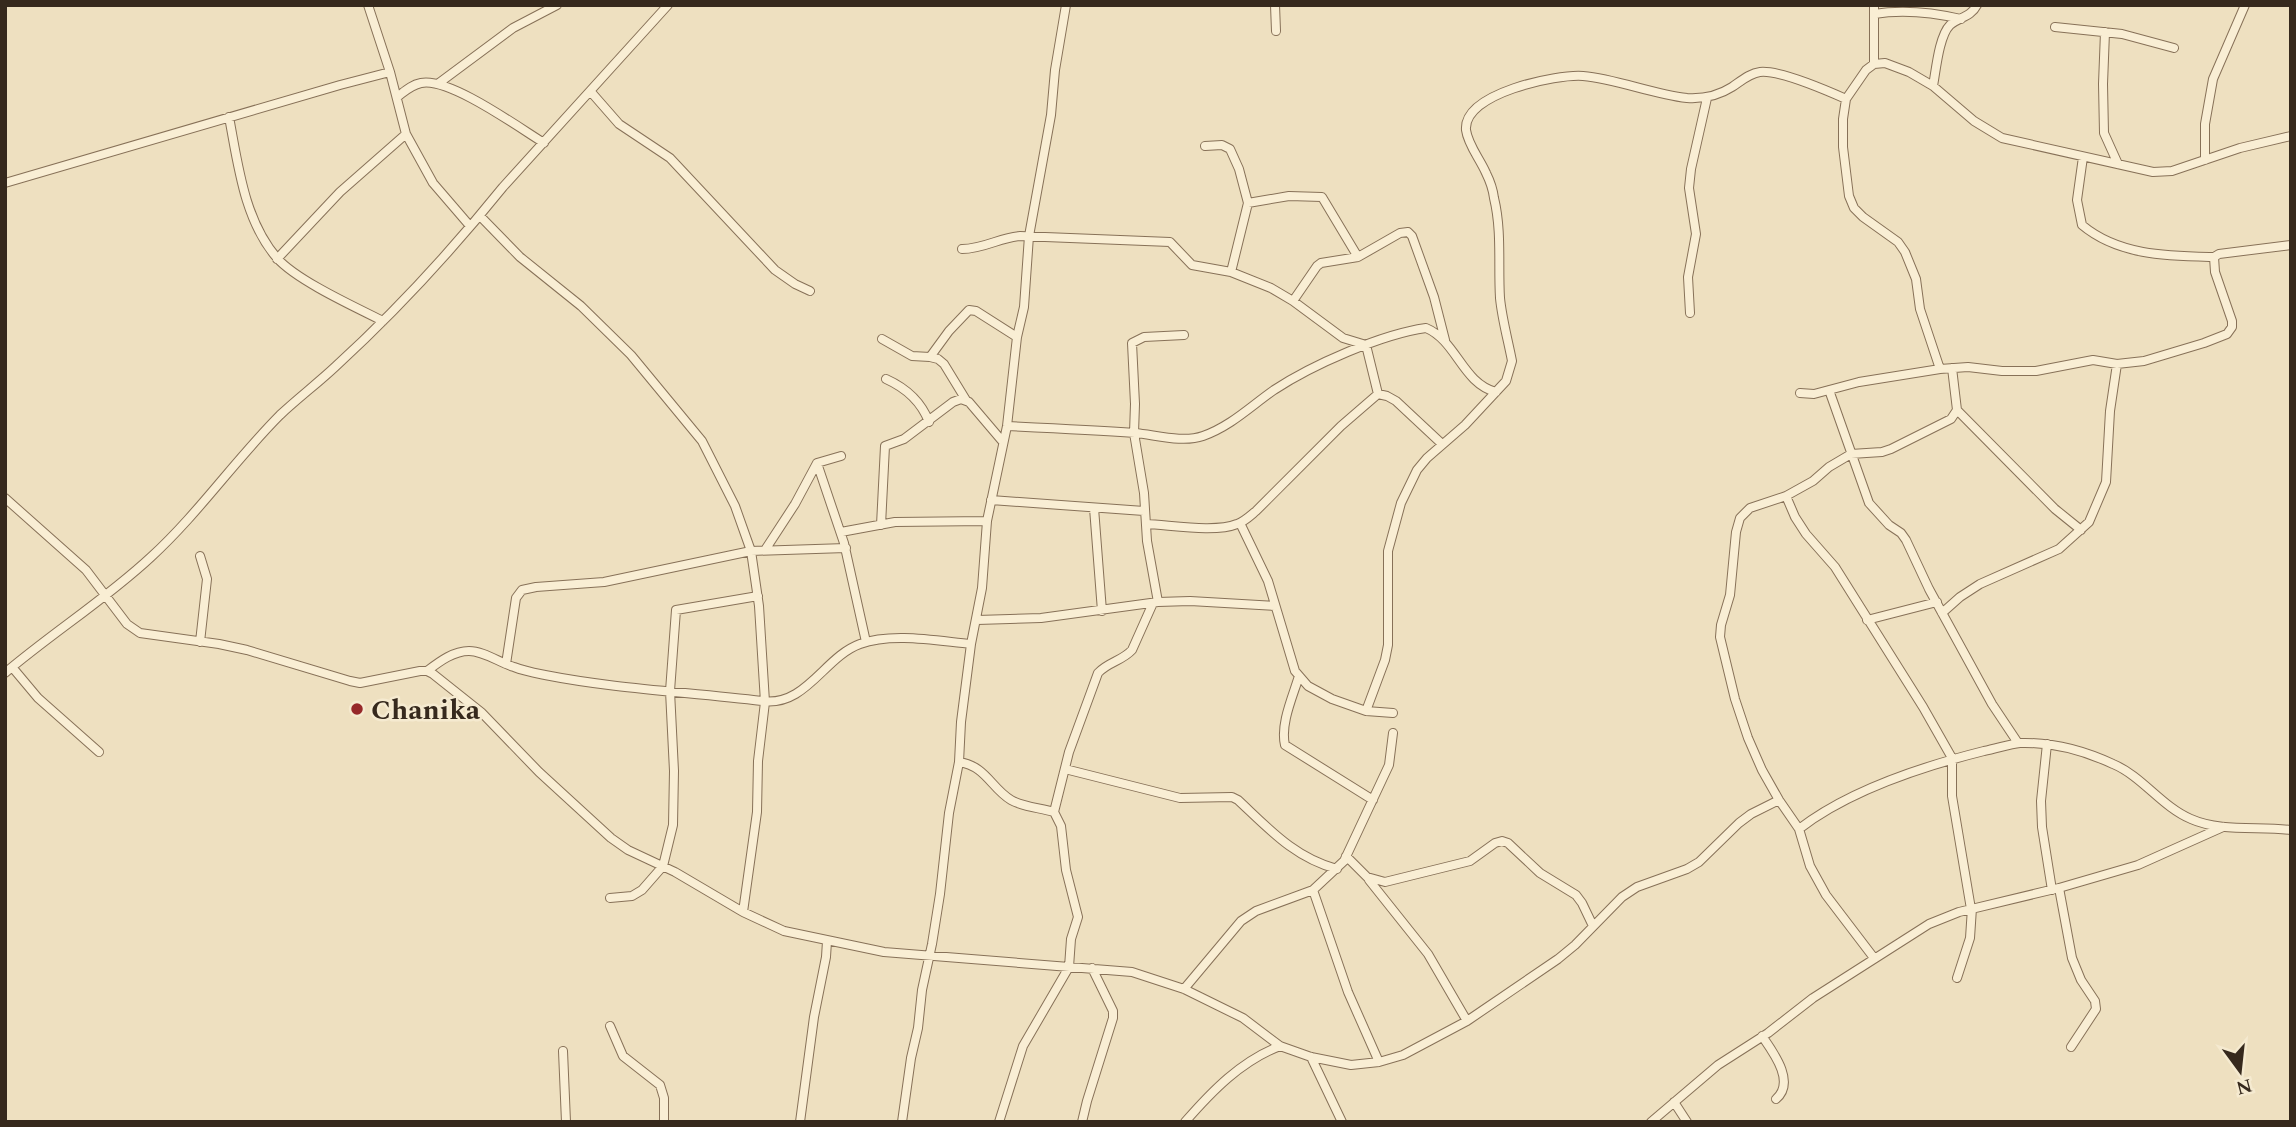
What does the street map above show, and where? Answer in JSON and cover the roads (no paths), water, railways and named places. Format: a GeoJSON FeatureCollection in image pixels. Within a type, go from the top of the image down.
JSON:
{"type":"FeatureCollection","features":[{"type":"Feature","properties":{"kind":"street"},"geometry":{"type":"LineString","coordinates":[[368,5],[390,72],[406,134],[433,183],[470,226]]}},
{"type":"Feature","properties":{"kind":"street"},"geometry":{"type":"LineString","coordinates":[[439,83],[513,28],[556,5]]}},
{"type":"Feature","properties":{"kind":"street"},"geometry":{"type":"LineString","coordinates":[[99,751],[9,670],[151,557],[208,498],[228,471],[281,414],[383,321],[668,5]]}},
{"type":"Feature","properties":{"kind":"street"},"geometry":{"type":"LineString","coordinates":[[902,1122],[959,762],[971,644],[985,562],[987,521],[1007,426],[1017,337],[1024,307],[1030,236],[1051,115],[1055,70],[1066,5]]}},
{"type":"Feature","properties":{"kind":"street"},"geometry":{"type":"LineString","coordinates":[[1275,5],[1276,31]]}},
{"type":"Feature","properties":{"kind":"street"},"geometry":{"type":"LineString","coordinates":[[1933,86],[1943,36],[1952,24],[1973,12],[1977,5]]}},
{"type":"Feature","properties":{"kind":"street"},"geometry":{"type":"LineString","coordinates":[[2205,160],[2205,124],[2213,79],[2245,5]]}},
{"type":"Feature","properties":{"kind":"street"},"geometry":{"type":"LineString","coordinates":[[1874,64],[1874,10],[1932,12],[1961,19]]}},
{"type":"Feature","properties":{"kind":"street"},"geometry":{"type":"LineString","coordinates":[[2055,27],[2122,34],[2174,48]]}},
{"type":"Feature","properties":{"kind":"street"},"geometry":{"type":"LineString","coordinates":[[2105,32],[2104,133],[2118,164]]}},
{"type":"Feature","properties":{"kind":"street"},"geometry":{"type":"LineString","coordinates":[[1940,369],[1920,309],[1916,279],[1905,252],[1898,242],[1854,208],[1849,196],[1843,147],[1843,119],[1846,99],[1866,69],[1874,64],[1885,63],[1909,72],[1933,86],[1974,121],[2002,138],[2158,172],[2172,171],[2241,148],[2291,136]]}},
{"type":"Feature","properties":{"kind":"street"},"geometry":{"type":"LineString","coordinates":[[5,183],[390,72]]}},
{"type":"Feature","properties":{"kind":"street"},"geometry":{"type":"LineString","coordinates":[[1366,711],[1388,645],[1388,551],[1401,503],[1417,470],[1465,425],[1506,381],[1512,361],[1500,298],[1499,227],[1491,186],[1466,129],[1472,113],[1480,104],[1506,91],[1543,80],[1572,76],[1597,78],[1687,98],[1707,98],[1761,72],[1813,85],[1846,99]]}},
{"type":"Feature","properties":{"kind":"street"},"geometry":{"type":"LineString","coordinates":[[397,97],[410,87],[423,82],[439,83],[457,90],[544,143]]}},
{"type":"Feature","properties":{"kind":"street"},"geometry":{"type":"LineString","coordinates":[[591,92],[619,124],[670,158],[775,270],[810,291]]}},
{"type":"Feature","properties":{"kind":"street"},"geometry":{"type":"LineString","coordinates":[[1690,313],[1688,277],[1696,234],[1689,188],[1707,98]]}},
{"type":"Feature","properties":{"kind":"street"},"geometry":{"type":"LineString","coordinates":[[229,117],[246,202],[277,259],[303,278],[383,321]]}},
{"type":"Feature","properties":{"kind":"street"},"geometry":{"type":"LineString","coordinates":[[277,259],[340,192],[406,134]]}},
{"type":"Feature","properties":{"kind":"street"},"geometry":{"type":"LineString","coordinates":[[1205,146],[1222,145],[1230,149],[1239,169],[1248,203],[1231,272]]}},
{"type":"Feature","properties":{"kind":"street"},"geometry":{"type":"LineString","coordinates":[[2083,157],[2078,182],[2079,215],[2082,225],[2091,233],[2132,249],[2151,253],[2214,257],[2219,254],[2291,246]]}},
{"type":"Feature","properties":{"kind":"street"},"geometry":{"type":"LineString","coordinates":[[1248,203],[1289,196],[1322,197],[1358,257]]}},
{"type":"Feature","properties":{"kind":"street"},"geometry":{"type":"LineString","coordinates":[[480,216],[520,257],[581,306],[631,355],[702,441],[735,506],[751,551],[758,596],[765,702],[758,761],[757,812],[743,912]]}},
{"type":"Feature","properties":{"kind":"street"},"geometry":{"type":"LineString","coordinates":[[1293,301],[1321,263],[1358,257],[1400,233],[1408,232],[1434,297],[1445,340],[1464,368],[1480,385],[1496,391]]}},
{"type":"Feature","properties":{"kind":"street"},"geometry":{"type":"LineString","coordinates":[[962,250],[984,247],[1013,236],[1165,241],[1172,243],[1192,265],[1231,272],[1270,288],[1293,301],[1343,338],[1366,345]]}},
{"type":"Feature","properties":{"kind":"street"},"geometry":{"type":"LineString","coordinates":[[1800,394],[1814,394],[1859,382],[1940,369],[1968,367],[2018,372],[2092,360],[2118,364],[2144,361],[2204,343],[2227,334],[2232,327],[2215,271],[2214,257]]}},
{"type":"Feature","properties":{"kind":"street"},"geometry":{"type":"LineString","coordinates":[[930,357],[969,310],[976,311],[1017,337]]}},
{"type":"Feature","properties":{"kind":"street"},"geometry":{"type":"LineString","coordinates":[[1007,426],[1191,439],[1217,430],[1274,390],[1304,373],[1366,345],[1426,328],[1445,340]]}},
{"type":"Feature","properties":{"kind":"street"},"geometry":{"type":"LineString","coordinates":[[999,1122],[1023,1046],[1069,967],[1071,939],[1078,917],[1068,879],[1061,826],[1054,812],[1081,716],[1098,673],[1127,656],[1132,650],[1156,602],[1144,492],[1134,433],[1136,404],[1132,343],[1144,337],[1184,335]]}},
{"type":"Feature","properties":{"kind":"street"},"geometry":{"type":"LineString","coordinates":[[882,339],[912,356],[930,357],[944,364],[966,400],[1003,442]]}},
{"type":"Feature","properties":{"kind":"street"},"geometry":{"type":"LineString","coordinates":[[1366,345],[1378,394]]}},
{"type":"Feature","properties":{"kind":"street"},"geometry":{"type":"LineString","coordinates":[[1942,613],[1980,583],[2059,549],[2089,522],[2106,482],[2110,411],[2118,364]]}},
{"type":"Feature","properties":{"kind":"street"},"geometry":{"type":"LineString","coordinates":[[1874,958],[1826,895],[1810,866],[1799,829],[1779,800],[1748,738],[1720,638],[1721,625],[1730,595],[1736,532],[1740,518],[1750,508],[1786,495],[1813,481],[1829,467],[1851,454],[1891,449],[1955,416],[1957,410],[1952,368]]}},
{"type":"Feature","properties":{"kind":"street"},"geometry":{"type":"LineString","coordinates":[[886,379],[921,404],[929,422]]}},
{"type":"Feature","properties":{"kind":"street"},"geometry":{"type":"LineString","coordinates":[[1829,390],[1869,503],[1889,525],[1901,533],[1992,704],[2018,743]]}},
{"type":"Feature","properties":{"kind":"street"},"geometry":{"type":"LineString","coordinates":[[1378,394],[1396,401],[1442,444]]}},
{"type":"Feature","properties":{"kind":"street"},"geometry":{"type":"LineString","coordinates":[[1146,524],[1208,528],[1240,523],[1378,394]]}},
{"type":"Feature","properties":{"kind":"street"},"geometry":{"type":"LineString","coordinates":[[881,525],[884,448],[899,442],[929,422],[953,402],[961,398],[966,400]]}},
{"type":"Feature","properties":{"kind":"street"},"geometry":{"type":"LineString","coordinates":[[1957,410],[2046,501],[2081,530]]}},
{"type":"Feature","properties":{"kind":"street"},"geometry":{"type":"LineString","coordinates":[[765,550],[795,504],[817,463],[841,456]]}},
{"type":"Feature","properties":{"kind":"street"},"geometry":{"type":"LineString","coordinates":[[817,463],[846,548],[866,642]]}},
{"type":"Feature","properties":{"kind":"street"},"geometry":{"type":"LineString","coordinates":[[1786,495],[1795,517],[1835,567],[1952,758],[1952,796],[1971,909],[1969,945],[1957,978]]}},
{"type":"Feature","properties":{"kind":"street"},"geometry":{"type":"LineString","coordinates":[[5,498],[86,570],[127,624],[140,633],[247,650],[350,681],[360,682],[426,671],[440,661],[463,651],[473,651],[506,664],[583,682],[765,702],[777,701],[807,687],[847,650],[866,642],[888,638],[971,644]]}},
{"type":"Feature","properties":{"kind":"street"},"geometry":{"type":"LineString","coordinates":[[990,500],[1144,511]]}},
{"type":"Feature","properties":{"kind":"street"},"geometry":{"type":"LineString","coordinates":[[1094,508],[1102,611]]}},
{"type":"Feature","properties":{"kind":"street"},"geometry":{"type":"LineString","coordinates":[[841,532],[928,520],[987,521]]}},
{"type":"Feature","properties":{"kind":"street"},"geometry":{"type":"LineString","coordinates":[[1240,523],[1268,581],[1295,671],[1299,676],[1308,685],[1332,699],[1366,711],[1393,713]]}},
{"type":"Feature","properties":{"kind":"street"},"geometry":{"type":"LineString","coordinates":[[506,664],[516,598],[522,590],[604,582],[751,551],[846,548]]}},
{"type":"Feature","properties":{"kind":"street"},"geometry":{"type":"LineString","coordinates":[[200,556],[207,579],[200,642]]}},
{"type":"Feature","properties":{"kind":"street"},"geometry":{"type":"LineString","coordinates":[[610,898],[632,896],[642,890],[663,866],[673,825],[670,691],[676,610],[758,596]]}},
{"type":"Feature","properties":{"kind":"street"},"geometry":{"type":"LineString","coordinates":[[977,620],[1041,618],[1156,602],[1214,601],[1275,606]]}},
{"type":"Feature","properties":{"kind":"street"},"geometry":{"type":"LineString","coordinates":[[1867,620],[1937,602]]}},
{"type":"Feature","properties":{"kind":"street"},"geometry":{"type":"LineString","coordinates":[[426,671],[482,713],[539,772],[611,838],[628,850],[663,866],[743,912],[784,931],[884,952],[1132,972],[1184,989],[1243,1018],[1280,1046],[1311,1057],[1351,1065],[1379,1062],[1403,1055],[1467,1021],[1558,960],[1622,897],[1637,887],[1699,862],[1739,822],[1779,800]]}},
{"type":"Feature","properties":{"kind":"street"},"geometry":{"type":"LineString","coordinates":[[1299,676],[1286,726],[1283,741],[1285,745],[1373,800]]}},
{"type":"Feature","properties":{"kind":"street"},"geometry":{"type":"LineString","coordinates":[[1184,989],[1241,921],[1256,911],[1313,890],[1337,869],[1346,856],[1389,765],[1393,733]]}},
{"type":"Feature","properties":{"kind":"street"},"geometry":{"type":"LineString","coordinates":[[1799,829],[1875,787],[1952,758],[2018,743],[2047,744],[2116,764],[2189,819],[2223,827],[2291,830]]}},
{"type":"Feature","properties":{"kind":"street"},"geometry":{"type":"LineString","coordinates":[[2047,744],[2041,801],[2042,827],[2072,958],[2081,980],[2095,1001],[2096,1009],[2071,1047]]}},
{"type":"Feature","properties":{"kind":"street"},"geometry":{"type":"LineString","coordinates":[[959,762],[978,767],[1006,797],[1017,803],[1054,812]]}},
{"type":"Feature","properties":{"kind":"street"},"geometry":{"type":"LineString","coordinates":[[1065,769],[1180,798],[1232,797],[1291,848],[1316,863],[1337,869]]}},
{"type":"Feature","properties":{"kind":"street"},"geometry":{"type":"LineString","coordinates":[[1651,1122],[1718,1065],[1813,998],[1929,924],[1971,909],[2138,865],[2223,827]]}},
{"type":"Feature","properties":{"kind":"street"},"geometry":{"type":"LineString","coordinates":[[1367,877],[1385,882],[1459,865],[1502,841],[1540,873],[1576,895],[1593,926]]}},
{"type":"Feature","properties":{"kind":"street"},"geometry":{"type":"LineString","coordinates":[[1346,856],[1367,877],[1428,954],[1467,1021]]}},
{"type":"Feature","properties":{"kind":"street"},"geometry":{"type":"LineString","coordinates":[[1313,890],[1348,992],[1379,1062]]}},
{"type":"Feature","properties":{"kind":"street"},"geometry":{"type":"LineString","coordinates":[[800,1122],[827,941]]}},
{"type":"Feature","properties":{"kind":"street"},"geometry":{"type":"LineString","coordinates":[[1082,1122],[1113,1018],[1113,1011],[1092,968]]}},
{"type":"Feature","properties":{"kind":"street"},"geometry":{"type":"LineString","coordinates":[[610,1026],[623,1056],[663,1090],[664,1122]]}},
{"type":"Feature","properties":{"kind":"street"},"geometry":{"type":"LineString","coordinates":[[1762,1036],[1776,1058],[1783,1076],[1784,1087],[1776,1099]]}},
{"type":"Feature","properties":{"kind":"street"},"geometry":{"type":"LineString","coordinates":[[1185,1122],[1228,1077],[1264,1052],[1280,1046]]}},
{"type":"Feature","properties":{"kind":"street"},"geometry":{"type":"LineString","coordinates":[[563,1051],[566,1122]]}},
{"type":"Feature","properties":{"kind":"street"},"geometry":{"type":"LineString","coordinates":[[1311,1057],[1342,1122]]}},
{"type":"Feature","properties":{"kind":"street"},"geometry":{"type":"LineString","coordinates":[[1674,1102],[1687,1122]]}},
{"type":"Feature","properties":{"kind":"place","name":"Chanika"},"geometry":{"type":"Point","coordinates":[357,709]}}]}
